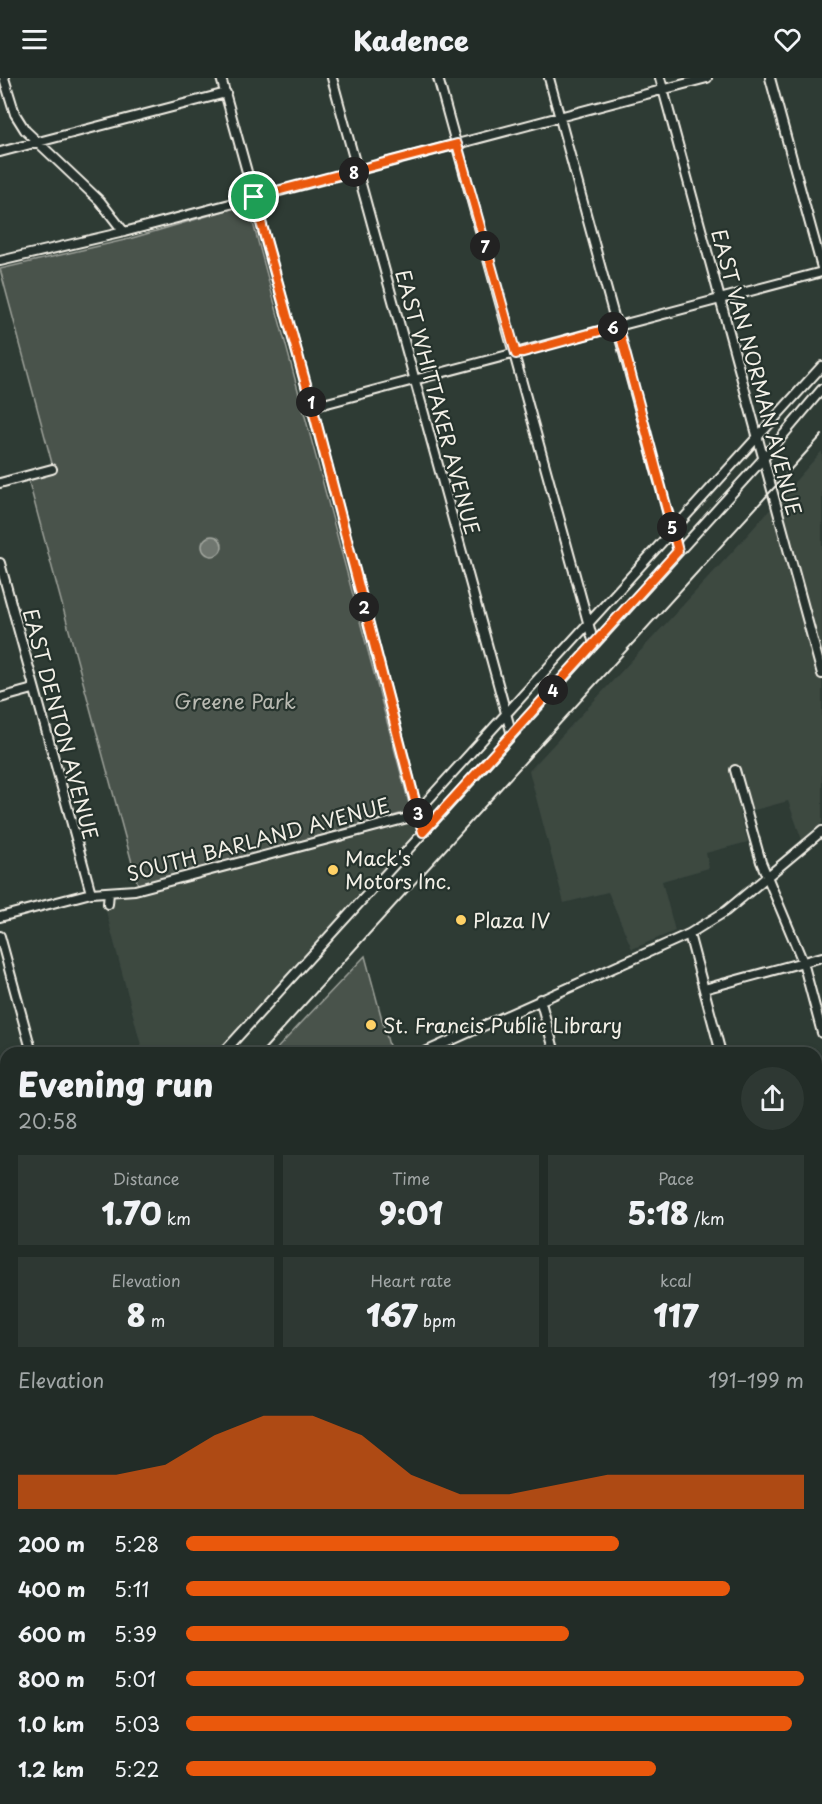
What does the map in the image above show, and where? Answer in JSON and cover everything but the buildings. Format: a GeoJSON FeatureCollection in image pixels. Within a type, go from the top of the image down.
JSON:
{"type":"FeatureCollection","features":[{"type":"Feature","properties":{"kind":"street"},"geometry":{"type":"LineString","coordinates":[[4,78],[15,114],[24,130],[100,201],[124,232]]}},
{"type":"Feature","properties":{"kind":"street"},"geometry":{"type":"LineString","coordinates":[[221,78],[312,406],[423,832]]}},
{"type":"Feature","properties":{"kind":"street","name":"EAST WHITTAKER AVENUE"},"geometry":{"type":"LineString","coordinates":[[332,78],[512,735]]}},
{"type":"Feature","properties":{"kind":"street"},"geometry":{"type":"LineString","coordinates":[[438,78],[516,354],[594,644]]}},
{"type":"Feature","properties":{"kind":"street"},"geometry":{"type":"LineString","coordinates":[[549,78],[678,551]]}},
{"type":"Feature","properties":{"kind":"street","name":"EAST VAN NORMAN AVENUE"},"geometry":{"type":"LineString","coordinates":[[660,78],[822,674]]}},
{"type":"Feature","properties":{"kind":"street"},"geometry":{"type":"LineString","coordinates":[[0,261],[124,232],[707,78]]}},
{"type":"Feature","properties":{"kind":"street"},"geometry":{"type":"LineString","coordinates":[[770,78],[822,268]]}},
{"type":"Feature","properties":{"kind":"street"},"geometry":{"type":"LineString","coordinates":[[0,152],[226,93]]}},
{"type":"Feature","properties":{"kind":"street"},"geometry":{"type":"LineString","coordinates":[[312,406],[822,272]]}},
{"type":"Feature","properties":{"kind":"street"},"geometry":{"type":"LineString","coordinates":[[419,814],[427,801],[822,366]]}},
{"type":"Feature","properties":{"kind":"street"},"geometry":{"type":"LineString","coordinates":[[228,1047],[763,459],[822,389]]}},
{"type":"Feature","properties":{"kind":"street"},"geometry":{"type":"LineString","coordinates":[[0,483],[52,469]]}},
{"type":"Feature","properties":{"kind":"street","name":"EAST DENTON AVENUE"},"geometry":{"type":"LineString","coordinates":[[0,563],[91,893]]}},
{"type":"Feature","properties":{"kind":"street"},"geometry":{"type":"LineString","coordinates":[[0,698],[33,689]]}},
{"type":"Feature","properties":{"kind":"street"},"geometry":{"type":"LineString","coordinates":[[735,770],[754,841],[803,962],[822,1033]]}},
{"type":"Feature","properties":{"kind":"street","name":"SOUTH BARLAND AVENUE"},"geometry":{"type":"LineString","coordinates":[[0,916],[91,893],[135,890],[419,814]]}},
{"type":"Feature","properties":{"kind":"street"},"geometry":{"type":"LineString","coordinates":[[436,1047],[689,934],[726,911],[822,831]]}},
{"type":"Feature","properties":{"kind":"street"},"geometry":{"type":"LineString","coordinates":[[108,904],[110,892]]}},
{"type":"Feature","properties":{"kind":"street"},"geometry":{"type":"LineString","coordinates":[[689,934],[719,1047]]}},
{"type":"Feature","properties":{"kind":"street"},"geometry":{"type":"LineString","coordinates":[[0,936],[30,1047]]}},
{"type":"Feature","properties":{"kind":"street"},"geometry":{"type":"LineString","coordinates":[[704,989],[822,957]]}},
{"type":"Feature","properties":{"kind":"street"},"geometry":{"type":"LineString","coordinates":[[540,999],[553,1047]]}},
{"type":"Feature","properties":{"kind":"shaded area"},"geometry":{"type":"Polygon","coordinates":[[[822,451],[822,823],[802,840],[788,801],[740,814],[748,842],[706,853],[709,868],[662,881],[675,931],[632,949],[608,892],[564,903],[529,771],[734,550],[822,451]]]}},
{"type":"Feature","properties":{"kind":"shaded area"},"geometry":{"type":"Polygon","coordinates":[[[212,536],[219,539],[222,546],[219,553],[212,556],[205,553],[202,546],[205,539],[212,536]]]}},
{"type":"Feature","properties":{"kind":"shaded area"},"geometry":{"type":"Polygon","coordinates":[[[419,815],[423,832],[228,1047],[141,1047],[101,892],[122,892],[419,815]]]}},
{"type":"Feature","properties":{"kind":"green space","name":"Greene Park"},"geometry":{"type":"Polygon","coordinates":[[[248,204],[411,811],[138,885],[27,475],[53,467],[0,269],[129,239],[248,204]]]}},
{"type":"Feature","properties":{"kind":"green space"},"geometry":{"type":"Polygon","coordinates":[[[365,956],[389,1047],[279,1047],[365,956]]]}},
{"type":"Feature","properties":{"kind":"railway"},"geometry":{"type":"LineString","coordinates":[[266,1047],[822,435]]}},
{"type":"Feature","properties":{"kind":"place","name":"Mack's Motors Inc."},"geometry":{"type":"Point","coordinates":[333,870]}},
{"type":"Feature","properties":{"kind":"place","name":"Plaza IV"},"geometry":{"type":"Point","coordinates":[461,920]}},
{"type":"Feature","properties":{"kind":"place","name":"St. Francis Public Library"},"geometry":{"type":"Point","coordinates":[371,1025]}},
{"type":"Feature","properties":{"kind":"route"},"geometry":{"type":"LineString","coordinates":[[457,144],[516,354],[618,326],[678,551],[423,832],[312,406],[254,197],[457,144]]}}]}
